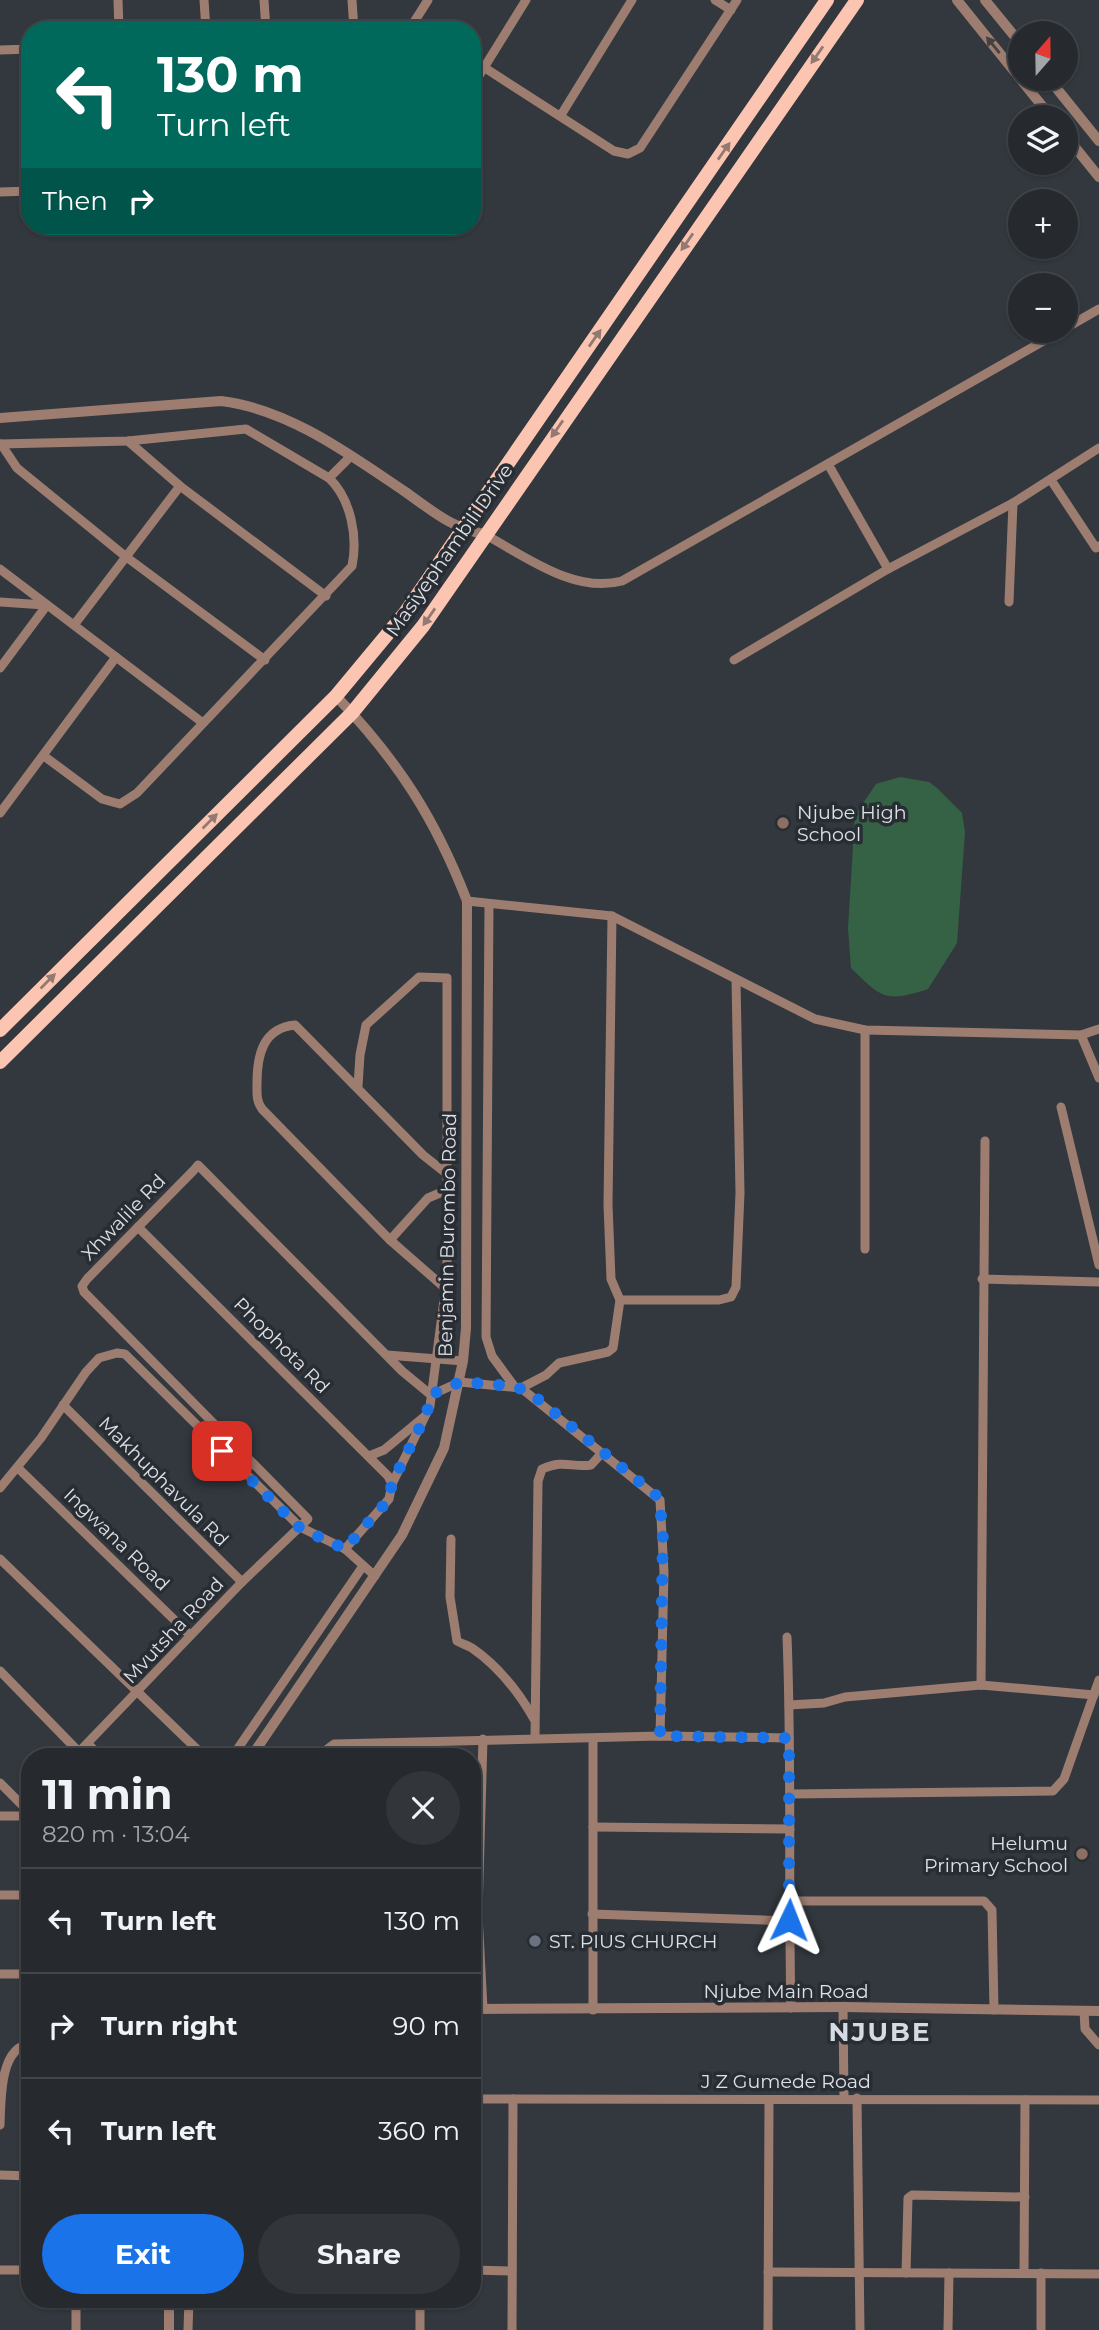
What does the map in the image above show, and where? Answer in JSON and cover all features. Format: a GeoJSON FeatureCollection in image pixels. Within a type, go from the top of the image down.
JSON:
{"type":"FeatureCollection","features":[{"type":"Feature","properties":{"kind":"main road","name":"Masiyephambili Drive"},"geometry":{"type":"LineString","coordinates":[[0,1030],[336,696],[405,613],[827,0]]}},
{"type":"Feature","properties":{"kind":"main road","name":"Masiyephambili Drive"},"geometry":{"type":"LineString","coordinates":[[0,1062],[352,713],[423,626],[484,534],[857,0]]}},
{"type":"Feature","properties":{"kind":"street"},"geometry":{"type":"LineString","coordinates":[[118,0],[119,21]]}},
{"type":"Feature","properties":{"kind":"street"},"geometry":{"type":"LineString","coordinates":[[204,0],[205,21]]}},
{"type":"Feature","properties":{"kind":"street"},"geometry":{"type":"LineString","coordinates":[[264,0],[265,21]]}},
{"type":"Feature","properties":{"kind":"street"},"geometry":{"type":"LineString","coordinates":[[352,0],[353,21]]}},
{"type":"Feature","properties":{"kind":"street"},"geometry":{"type":"LineString","coordinates":[[415,21],[428,0]]}},
{"type":"Feature","properties":{"kind":"street"},"geometry":{"type":"LineString","coordinates":[[481,74],[526,0]]}},
{"type":"Feature","properties":{"kind":"street"},"geometry":{"type":"LineString","coordinates":[[561,115],[632,0]]}},
{"type":"Feature","properties":{"kind":"street"},"geometry":{"type":"LineString","coordinates":[[715,0],[731,10]]}},
{"type":"Feature","properties":{"kind":"street"},"geometry":{"type":"LineString","coordinates":[[485,68],[614,151],[628,154],[640,148],[737,0]]}},
{"type":"Feature","properties":{"kind":"street"},"geometry":{"type":"LineString","coordinates":[[957,0],[1041,105]]}},
{"type":"Feature","properties":{"kind":"street"},"geometry":{"type":"LineString","coordinates":[[985,0],[1008,28]]}},
{"type":"Feature","properties":{"kind":"street"},"geometry":{"type":"LineString","coordinates":[[0,50],[21,49]]}},
{"type":"Feature","properties":{"kind":"street"},"geometry":{"type":"LineString","coordinates":[[1059,91],[1099,141]]}},
{"type":"Feature","properties":{"kind":"street"},"geometry":{"type":"LineString","coordinates":[[1078,151],[1099,177]]}},
{"type":"Feature","properties":{"kind":"street"},"geometry":{"type":"LineString","coordinates":[[0,192],[21,191]]}},
{"type":"Feature","properties":{"kind":"street"},"geometry":{"type":"LineString","coordinates":[[1078,321],[1099,309]]}},
{"type":"Feature","properties":{"kind":"street"},"geometry":{"type":"LineString","coordinates":[[0,418],[220,401],[282,416],[462,531],[484,534],[564,576],[608,585],[622,581],[1039,343]]}},
{"type":"Feature","properties":{"kind":"street"},"geometry":{"type":"LineString","coordinates":[[44,756],[102,799],[120,804],[136,793],[265,660],[326,596],[352,566],[355,555],[349,516],[339,488],[329,478],[246,429],[128,440],[1,444],[7,457],[18,468],[125,556],[265,660]]}},
{"type":"Feature","properties":{"kind":"street"},"geometry":{"type":"LineString","coordinates":[[128,440],[180,486],[326,596]]}},
{"type":"Feature","properties":{"kind":"street"},"geometry":{"type":"LineString","coordinates":[[734,660],[888,569],[1013,503],[1099,448]]}},
{"type":"Feature","properties":{"kind":"street"},"geometry":{"type":"LineString","coordinates":[[329,478],[350,457]]}},
{"type":"Feature","properties":{"kind":"street"},"geometry":{"type":"LineString","coordinates":[[828,464],[888,569]]}},
{"type":"Feature","properties":{"kind":"street"},"geometry":{"type":"LineString","coordinates":[[1051,480],[1098,550]]}},
{"type":"Feature","properties":{"kind":"street"},"geometry":{"type":"LineString","coordinates":[[74,625],[180,486]]}},
{"type":"Feature","properties":{"kind":"street"},"geometry":{"type":"LineString","coordinates":[[1009,602],[1013,503]]}},
{"type":"Feature","properties":{"kind":"street"},"geometry":{"type":"LineString","coordinates":[[0,569],[203,723]]}},
{"type":"Feature","properties":{"kind":"street"},"geometry":{"type":"LineString","coordinates":[[0,602],[47,605]]}},
{"type":"Feature","properties":{"kind":"street"},"geometry":{"type":"LineString","coordinates":[[0,668],[47,605]]}},
{"type":"Feature","properties":{"kind":"street"},"geometry":{"type":"LineString","coordinates":[[0,813],[116,657]]}},
{"type":"Feature","properties":{"kind":"street","name":"Benjamin Burombo Road"},"geometry":{"type":"LineString","coordinates":[[257,1748],[402,1535],[433,1474],[444,1447],[460,1382],[466,1328],[467,901],[446,846],[424,805],[388,754],[336,696]]}},
{"type":"Feature","properties":{"kind":"street"},"geometry":{"type":"LineString","coordinates":[[467,901],[592,911],[612,916],[815,1019],[865,1030],[1081,1035],[1099,1028]]}},
{"type":"Feature","properties":{"kind":"street"},"geometry":{"type":"LineString","coordinates":[[489,904],[486,1337],[492,1356],[518,1387],[660,1500],[664,1572],[660,1736]]}},
{"type":"Feature","properties":{"kind":"street"},"geometry":{"type":"LineString","coordinates":[[430,1395],[460,1382],[518,1387],[547,1375],[559,1363],[608,1352],[613,1348],[620,1300],[611,1279],[608,1205],[612,916]]}},
{"type":"Feature","properties":{"kind":"street"},"geometry":{"type":"LineString","coordinates":[[345,1549],[392,1488],[427,1413],[445,1288],[447,978],[419,977],[366,1025],[358,1086]]}},
{"type":"Feature","properties":{"kind":"street"},"geometry":{"type":"LineString","coordinates":[[620,1300],[719,1300],[731,1297],[736,1287],[740,1193],[736,980]]}},
{"type":"Feature","properties":{"kind":"street"},"geometry":{"type":"LineString","coordinates":[[445,1288],[390,1240],[259,1106],[258,1054],[278,1030],[295,1025],[424,1155],[447,1174]]}},
{"type":"Feature","properties":{"kind":"street"},"geometry":{"type":"LineString","coordinates":[[865,1030],[865,1249]]}},
{"type":"Feature","properties":{"kind":"street"},"geometry":{"type":"LineString","coordinates":[[1081,1035],[1099,1078]]}},
{"type":"Feature","properties":{"kind":"street"},"geometry":{"type":"LineString","coordinates":[[1061,1107],[1099,1265]]}},
{"type":"Feature","properties":{"kind":"street"},"geometry":{"type":"LineString","coordinates":[[981,1685],[985,1141]]}},
{"type":"Feature","properties":{"kind":"street","name":"Xhwalile Rd"},"geometry":{"type":"LineString","coordinates":[[300,1528],[308,1515],[84,1292],[82,1286],[198,1165],[415,1384],[430,1395]]}},
{"type":"Feature","properties":{"kind":"street"},"geometry":{"type":"LineString","coordinates":[[390,1240],[428,1198],[447,1190]]}},
{"type":"Feature","properties":{"kind":"street","name":"Phophota Rd"},"geometry":{"type":"LineString","coordinates":[[138,1227],[369,1456],[392,1488]]}},
{"type":"Feature","properties":{"kind":"street"},"geometry":{"type":"LineString","coordinates":[[982,1279],[1099,1282]]}},
{"type":"Feature","properties":{"kind":"street"},"geometry":{"type":"LineString","coordinates":[[0,1488],[19,1469],[99,1358],[117,1353],[125,1354],[300,1528],[345,1549],[375,1576]]}},
{"type":"Feature","properties":{"kind":"street"},"geometry":{"type":"LineString","coordinates":[[387,1355],[463,1361]]}},
{"type":"Feature","properties":{"kind":"street","name":"Makhuphavula Rd"},"geometry":{"type":"LineString","coordinates":[[63,1405],[242,1582]]}},
{"type":"Feature","properties":{"kind":"street"},"geometry":{"type":"LineString","coordinates":[[369,1456],[384,1450],[427,1413]]}},
{"type":"Feature","properties":{"kind":"street"},"geometry":{"type":"LineString","coordinates":[[535,1738],[538,1481],[542,1469],[551,1465],[564,1462],[592,1465],[601,1454]]}},
{"type":"Feature","properties":{"kind":"street","name":"Ingwana Road"},"geometry":{"type":"LineString","coordinates":[[19,1469],[190,1635]]}},
{"type":"Feature","properties":{"kind":"street","name":"Mvutsha Road"},"geometry":{"type":"LineString","coordinates":[[84,1748],[242,1582],[300,1528]]}},
{"type":"Feature","properties":{"kind":"street"},"geometry":{"type":"LineString","coordinates":[[451,1539],[450,1597],[457,1641],[470,1647],[499,1672],[518,1693],[535,1720]]}},
{"type":"Feature","properties":{"kind":"street"},"geometry":{"type":"LineString","coordinates":[[0,1559],[196,1748]]}},
{"type":"Feature","properties":{"kind":"street"},"geometry":{"type":"LineString","coordinates":[[238,1748],[363,1566]]}},
{"type":"Feature","properties":{"kind":"street"},"geometry":{"type":"LineString","coordinates":[[787,1637],[791,1794],[791,2008]]}},
{"type":"Feature","properties":{"kind":"street"},"geometry":{"type":"LineString","coordinates":[[0,1671],[71,1748]]}},
{"type":"Feature","properties":{"kind":"street"},"geometry":{"type":"LineString","coordinates":[[791,1794],[1053,1791],[1064,1779],[1099,1680]]}},
{"type":"Feature","properties":{"kind":"street"},"geometry":{"type":"LineString","coordinates":[[789,1705],[824,1703],[845,1697],[981,1685],[1094,1695]]}},
{"type":"Feature","properties":{"kind":"street"},"geometry":{"type":"LineString","coordinates":[[328,1748],[334,1744],[483,1739],[660,1736],[789,1738]]}},
{"type":"Feature","properties":{"kind":"street"},"geometry":{"type":"LineString","coordinates":[[481,1764],[483,1739]]}},
{"type":"Feature","properties":{"kind":"street"},"geometry":{"type":"LineString","coordinates":[[593,1739],[593,2010]]}},
{"type":"Feature","properties":{"kind":"street"},"geometry":{"type":"LineString","coordinates":[[89,1744],[93,1748]]}},
{"type":"Feature","properties":{"kind":"street"},"geometry":{"type":"LineString","coordinates":[[0,1783],[21,1802]]}},
{"type":"Feature","properties":{"kind":"street"},"geometry":{"type":"LineString","coordinates":[[0,1816],[16,1816],[21,1813]]}},
{"type":"Feature","properties":{"kind":"street"},"geometry":{"type":"LineString","coordinates":[[593,1827],[790,1829]]}},
{"type":"Feature","properties":{"kind":"street"},"geometry":{"type":"LineString","coordinates":[[0,1895],[21,1895]]}},
{"type":"Feature","properties":{"kind":"street"},"geometry":{"type":"LineString","coordinates":[[790,1902],[984,1901],[992,1910],[994,2010]]}},
{"type":"Feature","properties":{"kind":"street"},"geometry":{"type":"LineString","coordinates":[[592,1914],[789,1920]]}},
{"type":"Feature","properties":{"kind":"street"},"geometry":{"type":"LineString","coordinates":[[0,1974],[21,1974]]}},
{"type":"Feature","properties":{"kind":"street"},"geometry":{"type":"LineString","coordinates":[[843,2007],[844,2098]]}},
{"type":"Feature","properties":{"kind":"street","name":"Njube Main Road"},"geometry":{"type":"LineString","coordinates":[[481,2009],[843,2007],[1099,2011]]}},
{"type":"Feature","properties":{"kind":"street"},"geometry":{"type":"LineString","coordinates":[[1084,2011],[1085,2029],[1099,2045]]}},
{"type":"Feature","properties":{"kind":"street"},"geometry":{"type":"LineString","coordinates":[[0,2125],[2,2068],[5,2057],[21,2045]]}},
{"type":"Feature","properties":{"kind":"street"},"geometry":{"type":"LineString","coordinates":[[858,2098],[860,2330]]}},
{"type":"Feature","properties":{"kind":"street","name":"J Z Gumede Road"},"geometry":{"type":"LineString","coordinates":[[481,2099],[1099,2100]]}},
{"type":"Feature","properties":{"kind":"street"},"geometry":{"type":"LineString","coordinates":[[512,2330],[513,2099]]}},
{"type":"Feature","properties":{"kind":"street"},"geometry":{"type":"LineString","coordinates":[[768,2330],[769,2100]]}},
{"type":"Feature","properties":{"kind":"street"},"geometry":{"type":"LineString","coordinates":[[1024,2273],[1025,2100]]}},
{"type":"Feature","properties":{"kind":"street"},"geometry":{"type":"LineString","coordinates":[[0,2175],[21,2176]]}},
{"type":"Feature","properties":{"kind":"street"},"geometry":{"type":"LineString","coordinates":[[906,2273],[908,2198],[912,2194],[1025,2197]]}},
{"type":"Feature","properties":{"kind":"street"},"geometry":{"type":"LineString","coordinates":[[0,2270],[21,2270]]}},
{"type":"Feature","properties":{"kind":"street"},"geometry":{"type":"LineString","coordinates":[[481,2270],[512,2271]]}},
{"type":"Feature","properties":{"kind":"street"},"geometry":{"type":"LineString","coordinates":[[768,2272],[1099,2274]]}},
{"type":"Feature","properties":{"kind":"street"},"geometry":{"type":"LineString","coordinates":[[948,2330],[949,2273]]}},
{"type":"Feature","properties":{"kind":"street"},"geometry":{"type":"LineString","coordinates":[[1041,2273],[1041,2330]]}},
{"type":"Feature","properties":{"kind":"street"},"geometry":{"type":"LineString","coordinates":[[76,2308],[76,2330]]}},
{"type":"Feature","properties":{"kind":"street"},"geometry":{"type":"LineString","coordinates":[[169,2308],[169,2330]]}},
{"type":"Feature","properties":{"kind":"street"},"geometry":{"type":"LineString","coordinates":[[188,2330],[189,2308]]}},
{"type":"Feature","properties":{"kind":"street"},"geometry":{"type":"LineString","coordinates":[[420,2308],[420,2330]]}},
{"type":"Feature","properties":{"kind":"green space"},"geometry":{"type":"Polygon","coordinates":[[[900,777],[929,782],[937,788],[962,813],[965,832],[957,943],[928,989],[893,996],[878,992],[851,968],[848,928],[855,815],[876,784],[900,777]]]}},
{"type":"Feature","properties":{"kind":"place","name":"Njube High School"},"geometry":{"type":"Point","coordinates":[783,823]}},
{"type":"Feature","properties":{"kind":"place","name":"Helumu Primary School"},"geometry":{"type":"Point","coordinates":[1082,1854]}},
{"type":"Feature","properties":{"kind":"place","name":"ST. PIUS CHURCH"},"geometry":{"type":"Point","coordinates":[535,1941]}},
{"type":"Feature","properties":{"kind":"district","name":"NJUBE"},"geometry":{"type":"Point","coordinates":[880,2032]}},
{"type":"Feature","properties":{"kind":"route"},"geometry":{"type":"LineString","coordinates":[[222,1451],[300,1528],[345,1549],[389,1499],[392,1483],[430,1406],[430,1395],[460,1382],[514,1386],[529,1392],[601,1454],[657,1496],[660,1500],[663,1525],[664,1572],[660,1736],[789,1738],[789,1920]]}}]}
